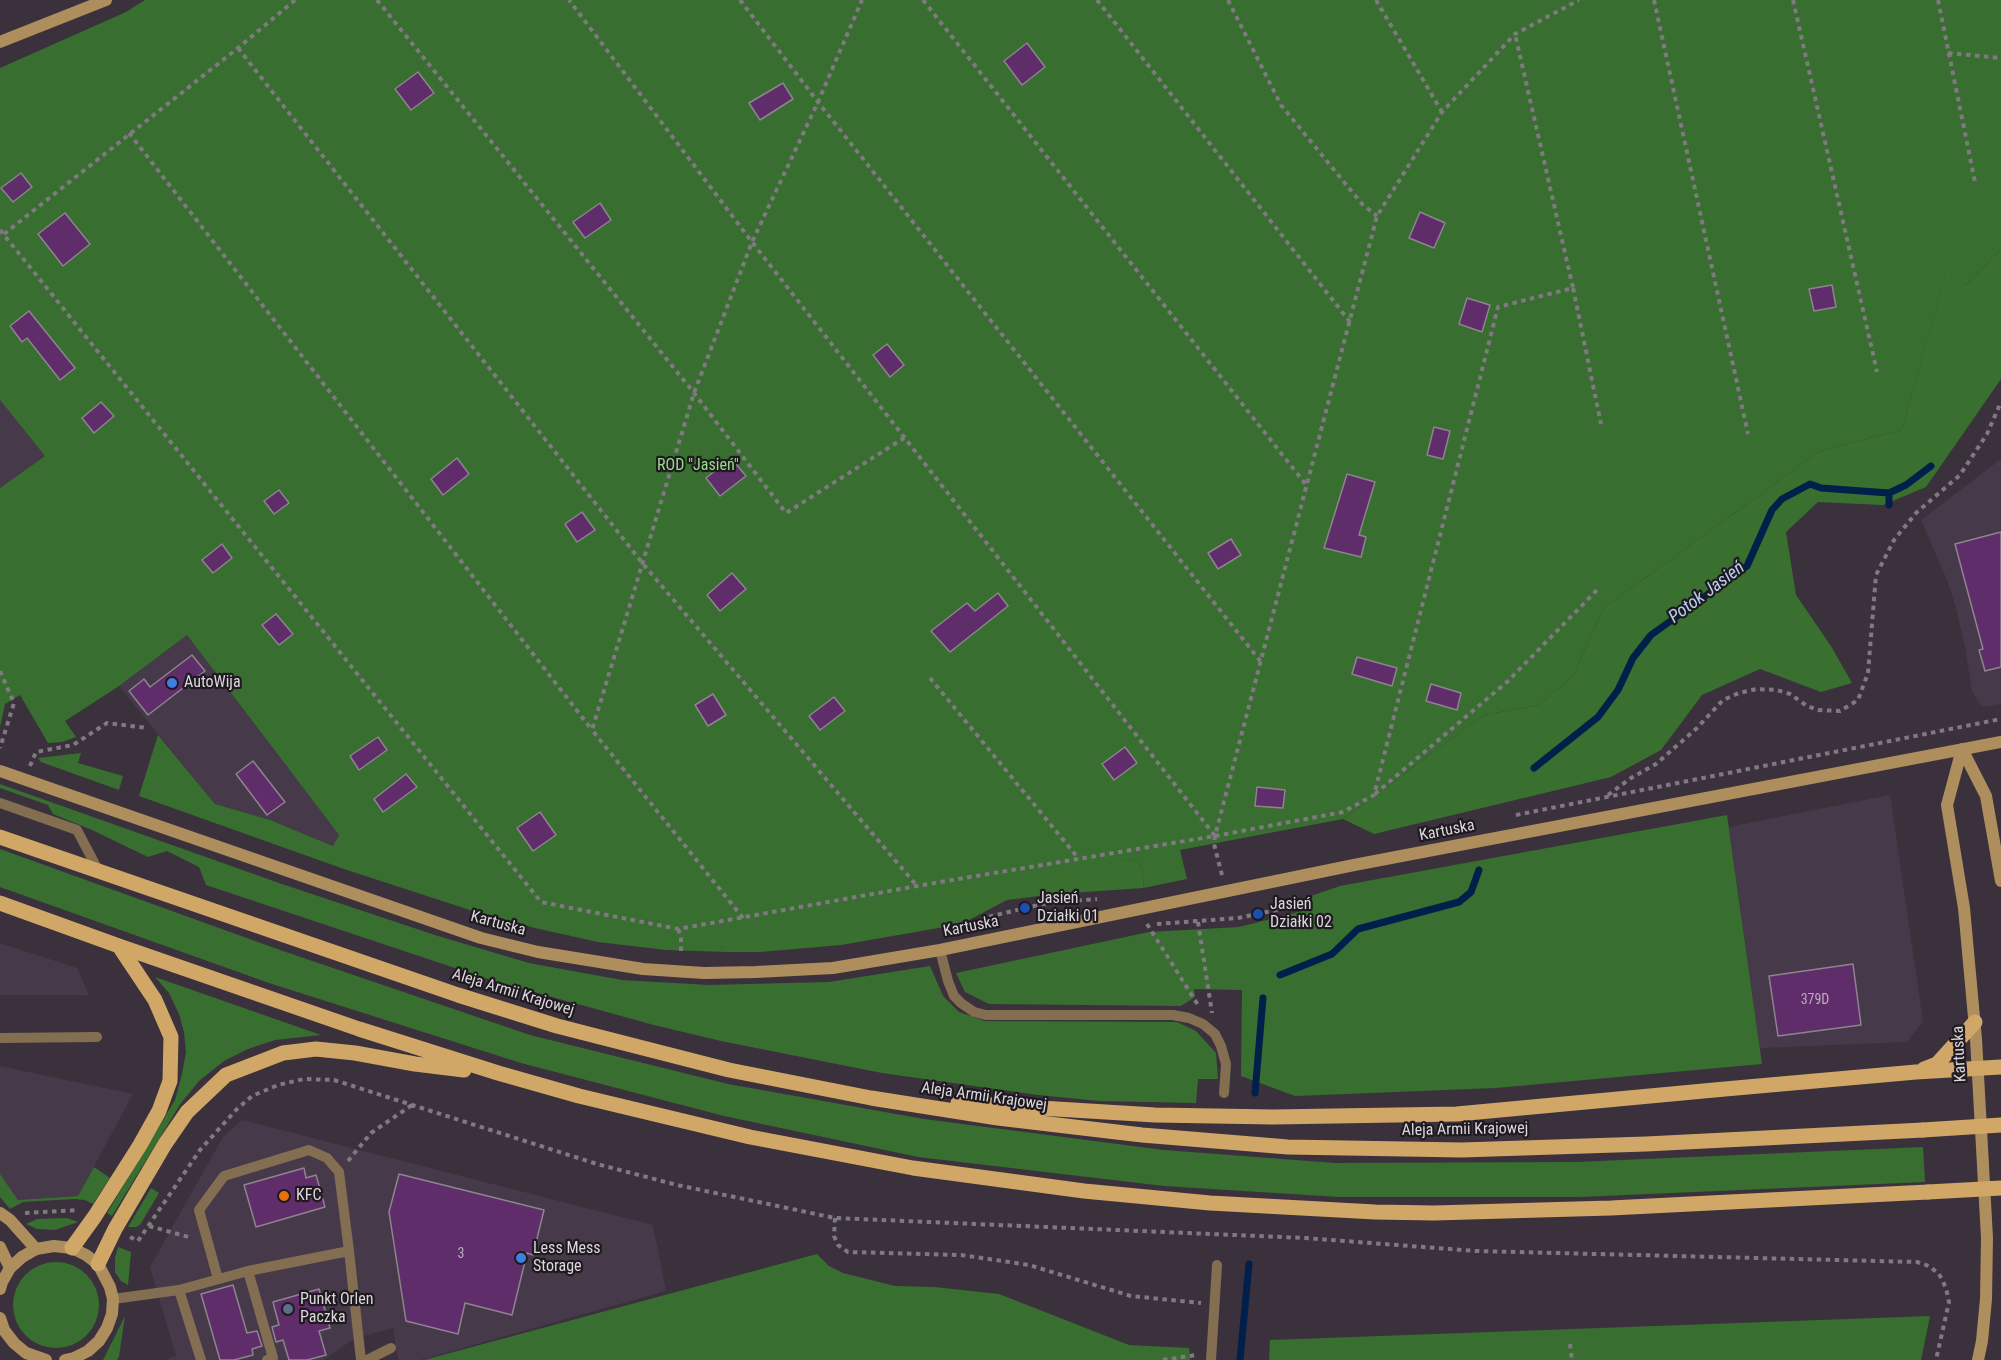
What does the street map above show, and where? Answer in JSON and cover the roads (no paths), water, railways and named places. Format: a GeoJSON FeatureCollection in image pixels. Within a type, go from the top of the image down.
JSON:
{"type":"FeatureCollection","features":[{"type":"Feature","properties":{"kind":"main road","name":"Aleja Armii Krajowej"},"geometry":{"type":"LineString","coordinates":[[0,837],[458,995],[556,1026],[729,1070],[871,1098],[998,1118],[1131,1134],[1288,1147],[1462,1150],[1646,1144],[2001,1125]]}},
{"type":"Feature","properties":{"kind":"main road"},"geometry":{"type":"LineString","coordinates":[[0,903],[359,1029],[498,1073],[760,1140],[863,1160],[1073,1190],[1210,1203],[1434,1213],[1721,1204],[2001,1188]]}},
{"type":"Feature","properties":{"kind":"main road"},"geometry":{"type":"LineString","coordinates":[[72,1248],[140,1145],[159,1111],[170,1081],[171,1037],[155,1000],[119,946]]}},
{"type":"Feature","properties":{"kind":"main road"},"geometry":{"type":"LineString","coordinates":[[1916,1072],[1937,1064],[1975,1022]]}},
{"type":"Feature","properties":{"kind":"main road"},"geometry":{"type":"LineString","coordinates":[[98,1264],[115,1229],[165,1144],[188,1112],[226,1075],[283,1053],[316,1049],[355,1053],[415,1064],[498,1073]]}},
{"type":"Feature","properties":{"kind":"main road"},"geometry":{"type":"LineString","coordinates":[[871,1098],[1155,1115],[1273,1117],[1457,1114],[1916,1072],[2001,1067]]}},
{"type":"Feature","properties":{"kind":"street"},"geometry":{"type":"LineString","coordinates":[[0,42],[106,0]]}},
{"type":"Feature","properties":{"kind":"street","name":"Kartuska"},"geometry":{"type":"LineString","coordinates":[[0,771],[481,938],[558,955],[643,969],[704,973],[833,968],[940,950],[1354,865],[2001,742]]}},
{"type":"Feature","properties":{"kind":"street"},"geometry":{"type":"LineString","coordinates":[[1962,749],[1986,796],[2001,881]]}},
{"type":"Feature","properties":{"kind":"street","name":"Kartuska"},"geometry":{"type":"LineString","coordinates":[[1962,749],[1947,805],[1965,908],[1978,1068],[1987,1249],[1986,1299],[1978,1360]]}},
{"type":"Feature","properties":{"kind":"street"},"geometry":{"type":"LineString","coordinates":[[0,1213],[10,1220],[36,1250]]}},
{"type":"Feature","properties":{"kind":"street"},"geometry":{"type":"LineString","coordinates":[[0,1289],[10,1268],[22,1257],[36,1250],[54,1246],[72,1248],[98,1264],[108,1281],[113,1299],[112,1314],[107,1328],[89,1356],[65,1360]]}},
{"type":"Feature","properties":{"kind":"street"},"geometry":{"type":"LineString","coordinates":[[0,1247],[10,1268]]}},
{"type":"Feature","properties":{"kind":"street"},"geometry":{"type":"LineString","coordinates":[[0,1318],[4,1330],[14,1343],[26,1353],[46,1360]]}},
{"type":"Feature","properties":{"kind":"lane"},"geometry":{"type":"LineString","coordinates":[[0,803],[76,830],[99,872]]}},
{"type":"Feature","properties":{"kind":"lane"},"geometry":{"type":"LineString","coordinates":[[940,950],[954,996],[974,1012],[986,1015],[1173,1015],[1203,1024],[1215,1034],[1221,1046],[1226,1064],[1224,1093]]}},
{"type":"Feature","properties":{"kind":"lane"},"geometry":{"type":"LineString","coordinates":[[0,1038],[97,1037]]}},
{"type":"Feature","properties":{"kind":"lane"},"geometry":{"type":"LineString","coordinates":[[218,1279],[199,1210],[224,1176],[309,1150],[327,1158],[339,1172],[361,1360]]}},
{"type":"Feature","properties":{"kind":"lane"},"geometry":{"type":"LineString","coordinates":[[113,1299],[179,1290],[248,1270],[348,1251]]}},
{"type":"Feature","properties":{"kind":"lane"},"geometry":{"type":"LineString","coordinates":[[1211,1358],[1217,1265]]}},
{"type":"Feature","properties":{"kind":"lane"},"geometry":{"type":"LineString","coordinates":[[248,1270],[273,1358],[267,1360]]}},
{"type":"Feature","properties":{"kind":"lane"},"geometry":{"type":"LineString","coordinates":[[179,1290],[201,1360]]}},
{"type":"Feature","properties":{"kind":"lane"},"geometry":{"type":"LineString","coordinates":[[367,1360],[391,1348]]}},
{"type":"Feature","properties":{"kind":"waterway","name":"Potok Jasień"},"geometry":{"type":"LineString","coordinates":[[1534,768],[1598,717],[1618,690],[1633,658],[1651,635],[1747,566],[1772,510],[1782,499],[1810,484],[1821,488],[1889,493],[1906,485],[1931,466]]}},
{"type":"Feature","properties":{"kind":"waterway"},"geometry":{"type":"LineString","coordinates":[[1889,493],[1889,505]]}},
{"type":"Feature","properties":{"kind":"waterway"},"geometry":{"type":"LineString","coordinates":[[1280,975],[1332,954],[1358,929],[1459,902],[1471,892],[1479,870]]}},
{"type":"Feature","properties":{"kind":"waterway","name":"Potok Jasień"},"geometry":{"type":"LineString","coordinates":[[1255,1093],[1263,998]]}},
{"type":"Feature","properties":{"kind":"waterway","name":"Potok Jasień"},"geometry":{"type":"LineString","coordinates":[[1240,1360],[1249,1264]]}},
{"type":"Feature","properties":{"kind":"place","name":"AutoWija"},"geometry":{"type":"Point","coordinates":[172,683]}},
{"type":"Feature","properties":{"kind":"place","name":"Jasień Działki 01"},"geometry":{"type":"Point","coordinates":[1025,908]}},
{"type":"Feature","properties":{"kind":"place","name":"Jasień Działki 02"},"geometry":{"type":"Point","coordinates":[1258,914]}},
{"type":"Feature","properties":{"kind":"place","name":"KFC"},"geometry":{"type":"Point","coordinates":[284,1196]}},
{"type":"Feature","properties":{"kind":"place","name":"Less Mess Storage"},"geometry":{"type":"Point","coordinates":[521,1258]}},
{"type":"Feature","properties":{"kind":"place","name":"Punkt Orlen Paczka"},"geometry":{"type":"Point","coordinates":[288,1309]}},
{"type":"Feature","properties":{"kind":"park label","name":"ROD \"Jasień\""},"geometry":{"type":"Point","coordinates":[698,466]}}]}
